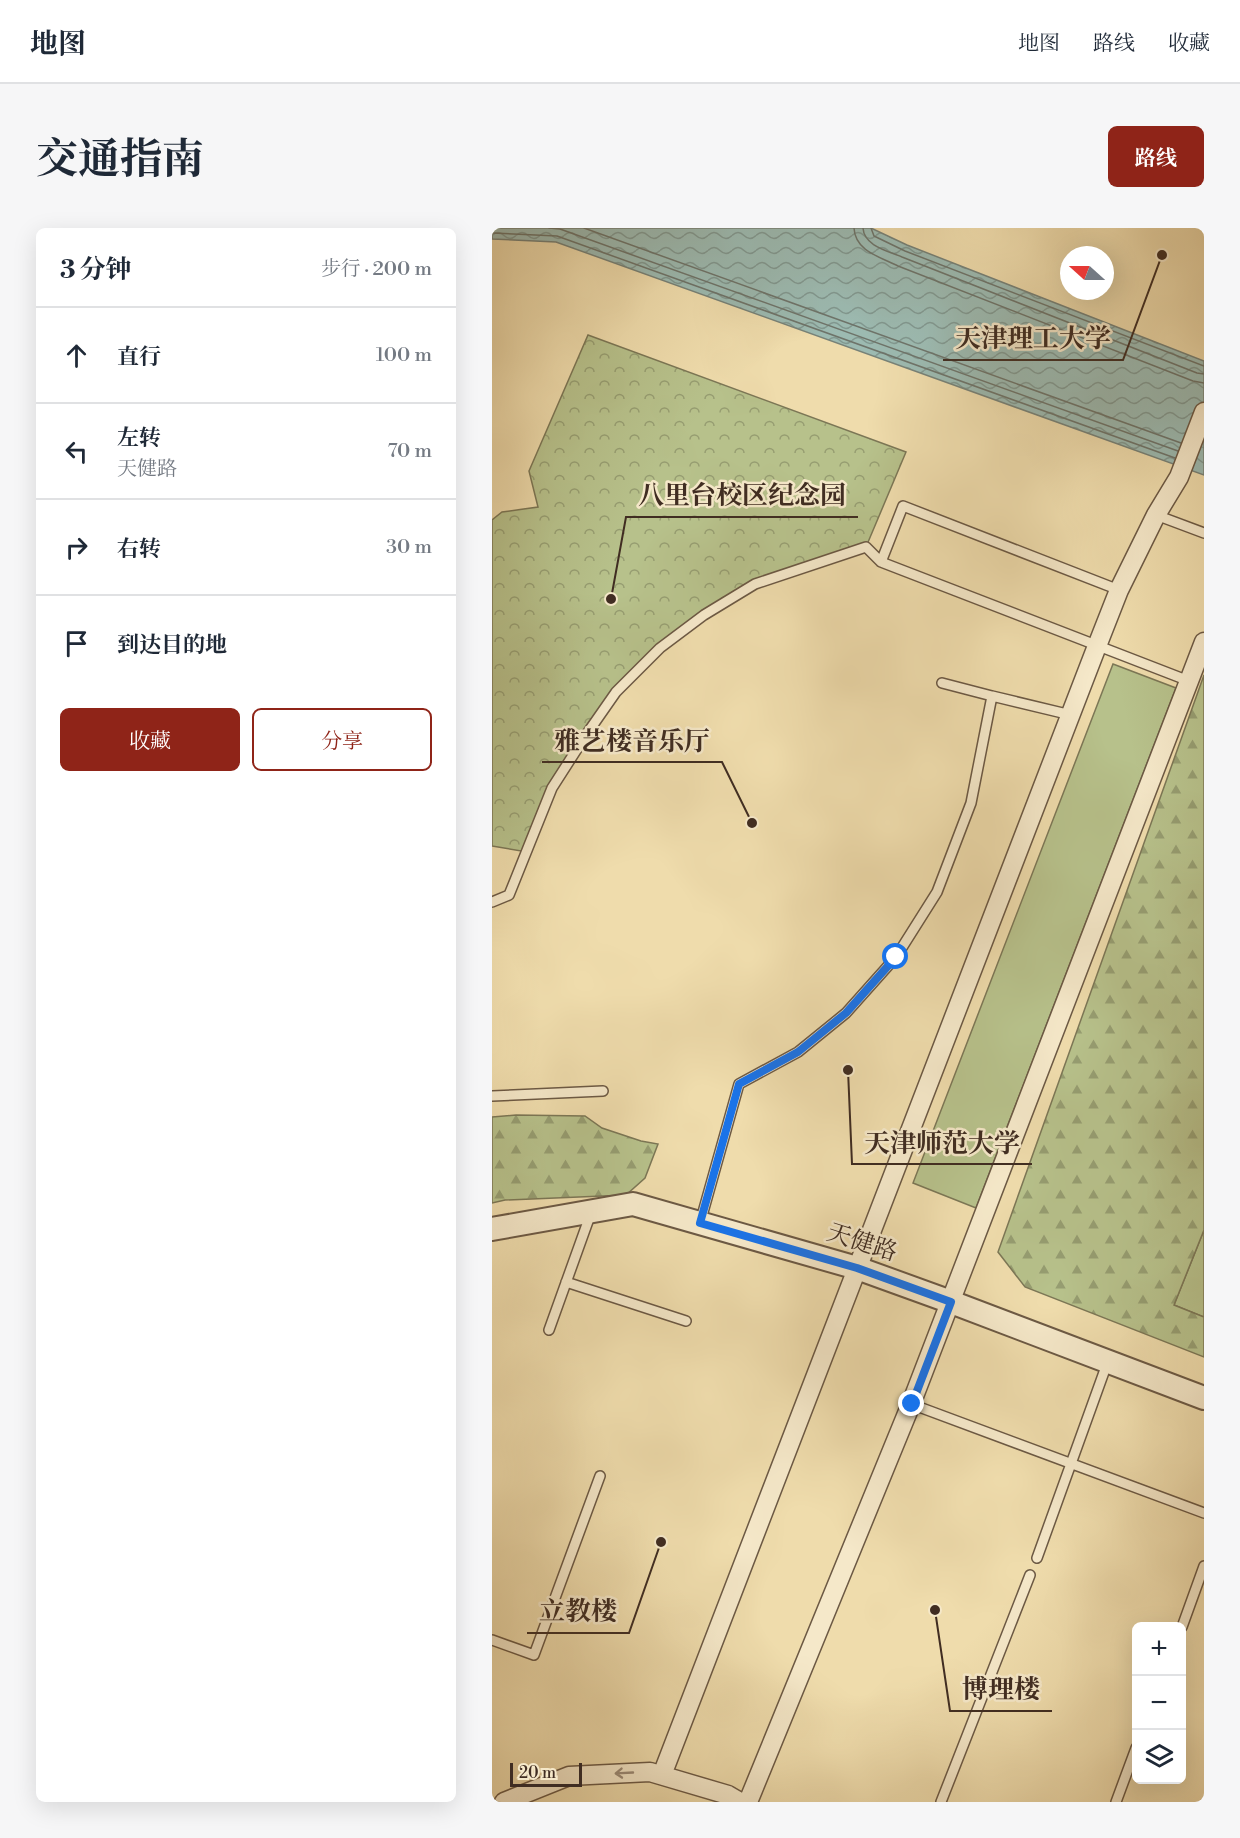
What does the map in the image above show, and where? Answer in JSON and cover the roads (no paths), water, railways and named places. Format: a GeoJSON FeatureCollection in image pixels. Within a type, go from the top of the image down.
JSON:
{"type":"FeatureCollection","features":[{"type":"Feature","properties":{"kind":"street"},"geometry":{"type":"LineString","coordinates":[[662,1775],[1119,590],[1156,515],[1179,477],[1204,412]]}},
{"type":"Feature","properties":{"kind":"street"},"geometry":{"type":"LineString","coordinates":[[748,1802],[912,1404],[1204,642]]}},
{"type":"Feature","properties":{"kind":"street","name":"天健路"},"geometry":{"type":"LineString","coordinates":[[492,1229],[633,1204],[857,1268],[1204,1398]]}},
{"type":"Feature","properties":{"kind":"street"},"geometry":{"type":"LineString","coordinates":[[504,1802],[569,1776],[650,1772],[728,1795],[740,1802]]}},
{"type":"Feature","properties":{"kind":"lane"},"geometry":{"type":"LineString","coordinates":[[881,561],[903,506],[1119,590]]}},
{"type":"Feature","properties":{"kind":"lane"},"geometry":{"type":"LineString","coordinates":[[1156,515],[1204,533]]}},
{"type":"Feature","properties":{"kind":"lane"},"geometry":{"type":"LineString","coordinates":[[492,902],[509,896],[552,788],[586,735],[616,692],[660,648],[704,615],[755,584],[866,547],[881,561],[1189,681]]}},
{"type":"Feature","properties":{"kind":"lane"},"geometry":{"type":"LineString","coordinates":[[942,684],[1071,715]]}},
{"type":"Feature","properties":{"kind":"lane"},"geometry":{"type":"LineString","coordinates":[[700,1223],[739,1084],[798,1052],[846,1013],[896,957],[937,892],[971,804],[992,696]]}},
{"type":"Feature","properties":{"kind":"lane"},"geometry":{"type":"LineString","coordinates":[[492,1096],[603,1091]]}},
{"type":"Feature","properties":{"kind":"lane"},"geometry":{"type":"LineString","coordinates":[[549,1330],[592,1211]]}},
{"type":"Feature","properties":{"kind":"lane"},"geometry":{"type":"LineString","coordinates":[[566,1282],[686,1321]]}},
{"type":"Feature","properties":{"kind":"lane"},"geometry":{"type":"LineString","coordinates":[[1037,1558],[1108,1361]]}},
{"type":"Feature","properties":{"kind":"lane"},"geometry":{"type":"LineString","coordinates":[[912,1404],[1204,1513]]}},
{"type":"Feature","properties":{"kind":"lane"},"geometry":{"type":"LineString","coordinates":[[492,1640],[534,1655],[600,1476]]}},
{"type":"Feature","properties":{"kind":"lane"},"geometry":{"type":"LineString","coordinates":[[1184,1622],[1204,1566]]}},
{"type":"Feature","properties":{"kind":"lane"},"geometry":{"type":"LineString","coordinates":[[941,1802],[1030,1575]]}},
{"type":"Feature","properties":{"kind":"lane"},"geometry":{"type":"LineString","coordinates":[[1116,1802],[1132,1761]]}},
{"type":"Feature","properties":{"kind":"water"},"geometry":{"type":"Polygon","coordinates":[[[492,228],[871,228],[907,245],[1204,361],[1204,475],[556,242],[492,239],[492,228]]]}},
{"type":"Feature","properties":{"kind":"place","name":"天津理工大学"},"geometry":{"type":"Point","coordinates":[1162,255]}},
{"type":"Feature","properties":{"kind":"place","name":"八里台校区纪念园"},"geometry":{"type":"Point","coordinates":[611,599]}},
{"type":"Feature","properties":{"kind":"place","name":"雅艺楼音乐厅"},"geometry":{"type":"Point","coordinates":[752,823]}},
{"type":"Feature","properties":{"kind":"place","name":"天津师范大学"},"geometry":{"type":"Point","coordinates":[848,1070]}},
{"type":"Feature","properties":{"kind":"place","name":"立教楼"},"geometry":{"type":"Point","coordinates":[661,1542]}},
{"type":"Feature","properties":{"kind":"place","name":"博理楼"},"geometry":{"type":"Point","coordinates":[935,1610]}}]}
